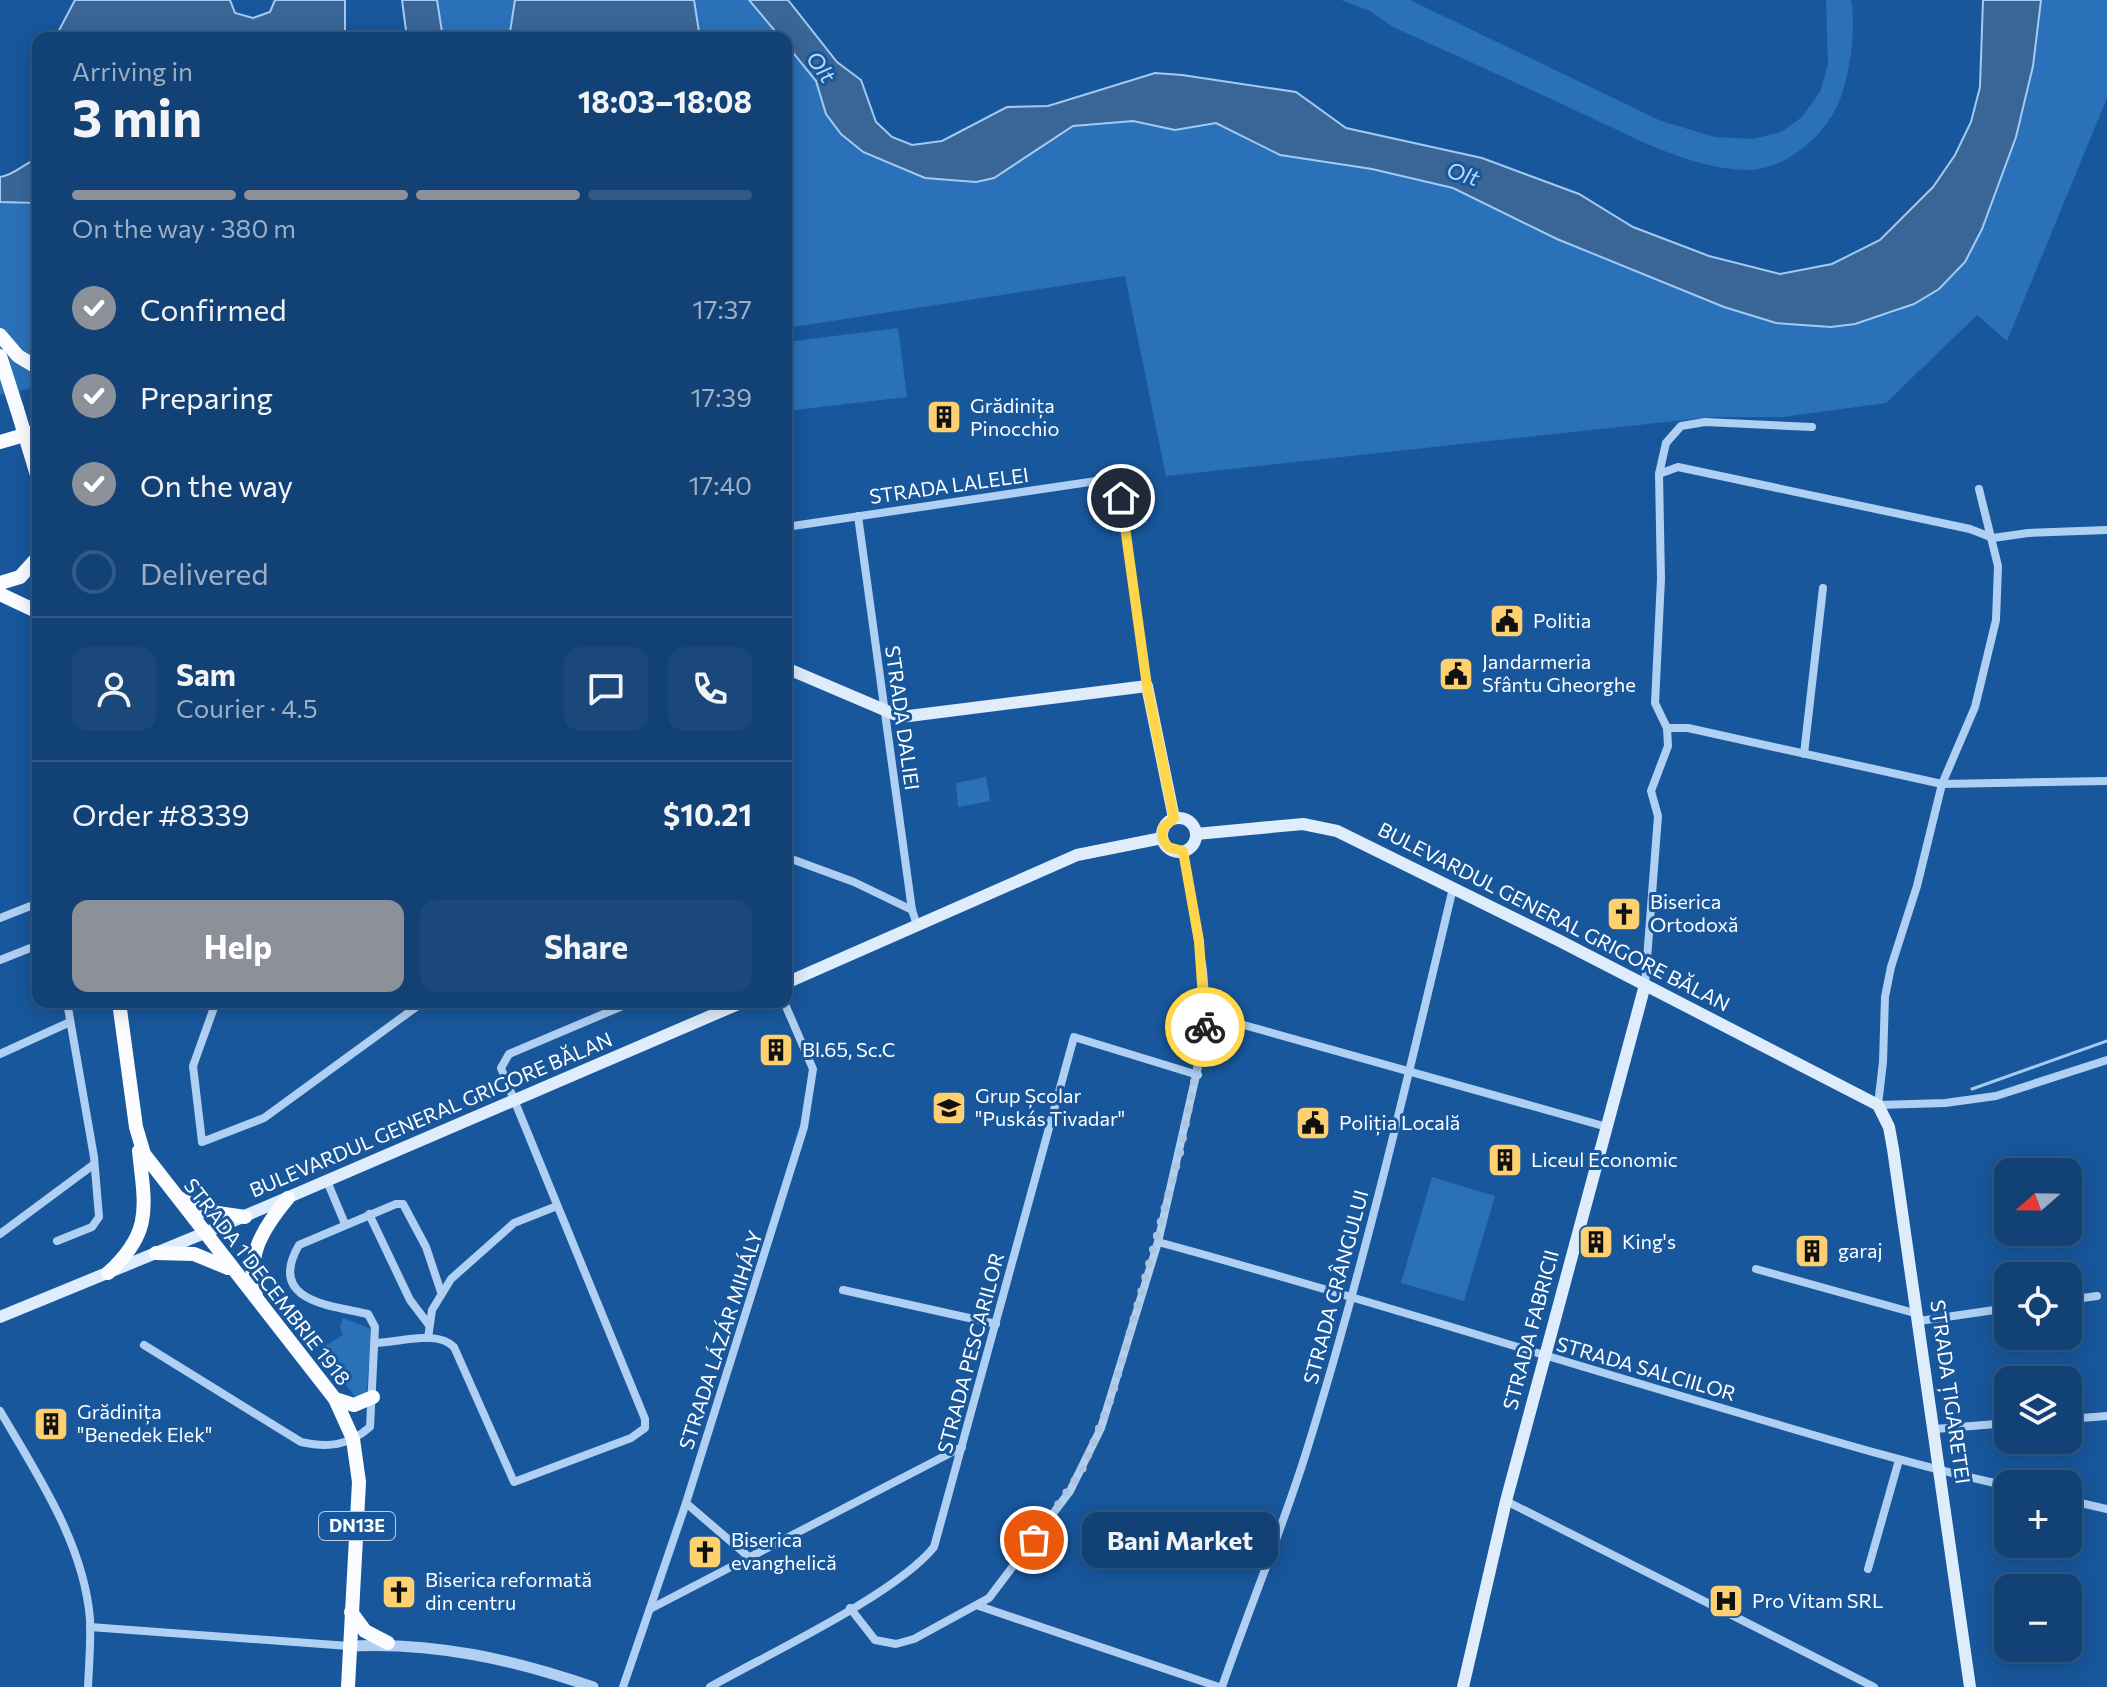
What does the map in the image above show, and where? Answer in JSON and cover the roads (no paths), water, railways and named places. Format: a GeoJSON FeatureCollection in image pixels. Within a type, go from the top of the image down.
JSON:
{"type":"FeatureCollection","features":[{"type":"Feature","properties":{"kind":"main road"},"geometry":{"type":"LineString","coordinates":[[0,335],[18,356],[32,364]]}},
{"type":"Feature","properties":{"kind":"main road"},"geometry":{"type":"LineString","coordinates":[[0,356],[32,458]]}},
{"type":"Feature","properties":{"kind":"main road"},"geometry":{"type":"LineString","coordinates":[[0,442],[32,433]]}},
{"type":"Feature","properties":{"kind":"main road"},"geometry":{"type":"LineString","coordinates":[[0,583],[20,577],[32,564]]}},
{"type":"Feature","properties":{"kind":"main road"},"geometry":{"type":"LineString","coordinates":[[0,594],[32,609]]}},
{"type":"Feature","properties":{"kind":"main road"},"geometry":{"type":"LineString","coordinates":[[792,671],[885,710],[912,717],[1147,686],[1174,818]]}},
{"type":"Feature","properties":{"kind":"main road"},"geometry":{"type":"LineString","coordinates":[[1174,818],[1189,821],[1196,834],[1193,845],[1183,851],[1168,847],[1162,838],[1163,828],[1174,818]]}},
{"type":"Feature","properties":{"kind":"main road","name":"BULEVARDUL GENERAL GRIGORE BĂLAN"},"geometry":{"type":"LineString","coordinates":[[1196,834],[1289,824],[1326,827],[1453,888],[1878,1105]]}},
{"type":"Feature","properties":{"kind":"main road"},"geometry":{"type":"LineString","coordinates":[[792,980],[1077,855],[1162,838]]}},
{"type":"Feature","properties":{"kind":"main road","name":"STRADA FABRICII"},"geometry":{"type":"LineString","coordinates":[[1463,1687],[1506,1501],[1645,985]]}},
{"type":"Feature","properties":{"kind":"main road","name":"STRADA 1 DECEMBRIE 1918"},"geometry":{"type":"LineString","coordinates":[[120,1008],[136,1127],[144,1154],[335,1399],[353,1439],[359,1482],[348,1687]]}},
{"type":"Feature","properties":{"kind":"main road","name":"BULEVARDUL GENERAL GRIGORE BĂLAN"},"geometry":{"type":"LineString","coordinates":[[0,1317],[245,1217],[729,1008]]}},
{"type":"Feature","properties":{"kind":"main road","name":"STRADA ȚIGARETEI"},"geometry":{"type":"LineString","coordinates":[[1878,1105],[1891,1138],[1942,1472],[1970,1687]]}},
{"type":"Feature","properties":{"kind":"main road"},"geometry":{"type":"LineString","coordinates":[[108,1273],[131,1251],[144,1221],[136,1127]]}},
{"type":"Feature","properties":{"kind":"main road"},"geometry":{"type":"LineString","coordinates":[[173,1195],[204,1211],[245,1217]]}},
{"type":"Feature","properties":{"kind":"main road"},"geometry":{"type":"LineString","coordinates":[[258,1300],[253,1276],[254,1250],[263,1230],[288,1198]]}},
{"type":"Feature","properties":{"kind":"main road"},"geometry":{"type":"LineString","coordinates":[[156,1253],[204,1256],[237,1274]]}},
{"type":"Feature","properties":{"kind":"main road"},"geometry":{"type":"LineString","coordinates":[[335,1399],[354,1405],[373,1397]]}},
{"type":"Feature","properties":{"kind":"main road"},"geometry":{"type":"LineString","coordinates":[[351,1612],[365,1631],[388,1643]]}},
{"type":"Feature","properties":{"kind":"street"},"geometry":{"type":"LineString","coordinates":[[1645,985],[1658,829],[1657,802],[1651,791],[1664,766],[1667,728],[1655,703],[1661,579],[1659,474],[1666,443],[1681,426],[1705,422],[1812,427]]}},
{"type":"Feature","properties":{"kind":"street"},"geometry":{"type":"LineString","coordinates":[[1659,474],[1678,467],[1748,480],[1970,529],[1993,538],[2028,533],[2107,530]]}},
{"type":"Feature","properties":{"kind":"street","name":"STRADA LALELEI"},"geometry":{"type":"LineString","coordinates":[[792,526],[1103,480],[1115,485],[1121,498],[1147,686]]}},
{"type":"Feature","properties":{"kind":"street"},"geometry":{"type":"LineString","coordinates":[[1979,489],[1998,566],[1996,620],[1975,707],[1942,784],[1885,997],[1878,1105],[1945,1103],[1996,1096],[2107,1060]]}},
{"type":"Feature","properties":{"kind":"street","name":"STRADA DALIEI"},"geometry":{"type":"LineString","coordinates":[[858,516],[912,910],[917,925]]}},
{"type":"Feature","properties":{"kind":"street"},"geometry":{"type":"LineString","coordinates":[[1804,754],[1823,588]]}},
{"type":"Feature","properties":{"kind":"street"},"geometry":{"type":"LineString","coordinates":[[1667,728],[1688,728],[1942,784],[2107,781]]}},
{"type":"Feature","properties":{"kind":"street"},"geometry":{"type":"LineString","coordinates":[[850,1608],[875,1640],[896,1644],[933,1630],[979,1606],[998,1589],[1061,1503],[1092,1450],[1112,1396],[1158,1242],[1198,1075],[1206,1009],[1199,941],[1183,851]]}},
{"type":"Feature","properties":{"kind":"street"},"geometry":{"type":"LineString","coordinates":[[792,859],[845,878],[912,910]]}},
{"type":"Feature","properties":{"kind":"street","name":"STRADA CRÂNGULUI"},"geometry":{"type":"LineString","coordinates":[[1221,1687],[1306,1453],[1411,1072],[1453,888]]}},
{"type":"Feature","properties":{"kind":"street"},"geometry":{"type":"LineString","coordinates":[[0,918],[32,905]]}},
{"type":"Feature","properties":{"kind":"street"},"geometry":{"type":"LineString","coordinates":[[0,960],[32,947]]}},
{"type":"Feature","properties":{"kind":"street"},"geometry":{"type":"LineString","coordinates":[[57,1241],[92,1227],[99,1217],[68,1008]]}},
{"type":"Feature","properties":{"kind":"street"},"geometry":{"type":"LineString","coordinates":[[214,1008],[193,1066],[202,1142],[264,1118],[415,1008]]}},
{"type":"Feature","properties":{"kind":"street"},"geometry":{"type":"LineString","coordinates":[[375,1343],[443,1338],[454,1347],[511,1481],[640,1434],[645,1419],[501,1068],[509,1054],[618,1008]]}},
{"type":"Feature","properties":{"kind":"street","name":"STRADA LÁZÁR MIHÁLY"},"geometry":{"type":"LineString","coordinates":[[623,1687],[686,1503],[796,1158],[811,1099],[810,1058],[787,1008]]}},
{"type":"Feature","properties":{"kind":"street"},"geometry":{"type":"LineString","coordinates":[[1206,1009],[1233,1022],[1607,1127]]}},
{"type":"Feature","properties":{"kind":"street"},"geometry":{"type":"LineString","coordinates":[[0,1054],[70,1022]]}},
{"type":"Feature","properties":{"kind":"street"},"geometry":{"type":"LineString","coordinates":[[1205,1026],[1233,1022]]}},
{"type":"Feature","properties":{"kind":"street","name":"STRADA PESCARILOR"},"geometry":{"type":"LineString","coordinates":[[710,1687],[850,1608],[916,1564],[934,1547],[1074,1037],[1198,1075]]}},
{"type":"Feature","properties":{"kind":"street"},"geometry":{"type":"LineString","coordinates":[[0,1234],[90,1167]]}},
{"type":"Feature","properties":{"kind":"street"},"geometry":{"type":"LineString","coordinates":[[327,1181],[345,1224]]}},
{"type":"Feature","properties":{"kind":"street"},"geometry":{"type":"LineString","coordinates":[[144,1345],[301,1442],[328,1447],[353,1439],[370,1427],[375,1327],[368,1314],[320,1306],[301,1293],[293,1278],[293,1255],[299,1245],[396,1204],[407,1208],[441,1292]]}},
{"type":"Feature","properties":{"kind":"street"},"geometry":{"type":"LineString","coordinates":[[428,1338],[429,1325],[441,1292],[514,1223],[557,1206]]}},
{"type":"Feature","properties":{"kind":"street"},"geometry":{"type":"LineString","coordinates":[[369,1214],[410,1300],[429,1325]]}},
{"type":"Feature","properties":{"kind":"street","name":"STRADA SALCIILOR"},"geometry":{"type":"LineString","coordinates":[[1158,1242],[1350,1294],[1544,1356],[1899,1460],[1994,1483]]}},
{"type":"Feature","properties":{"kind":"street"},"geometry":{"type":"LineString","coordinates":[[1756,1269],[1918,1317],[1994,1309]]}},
{"type":"Feature","properties":{"kind":"street"},"geometry":{"type":"LineString","coordinates":[[843,1290],[996,1324]]}},
{"type":"Feature","properties":{"kind":"street"},"geometry":{"type":"LineString","coordinates":[[2082,1298],[2097,1296]]}},
{"type":"Feature","properties":{"kind":"street"},"geometry":{"type":"LineString","coordinates":[[0,1411],[3,1422],[63,1525],[83,1582],[90,1627],[88,1687]]}},
{"type":"Feature","properties":{"kind":"street"},"geometry":{"type":"LineString","coordinates":[[2082,1418],[2107,1416]]}},
{"type":"Feature","properties":{"kind":"street"},"geometry":{"type":"LineString","coordinates":[[1935,1429],[1994,1424]]}},
{"type":"Feature","properties":{"kind":"street"},"geometry":{"type":"LineString","coordinates":[[649,1609],[962,1447]]}},
{"type":"Feature","properties":{"kind":"street"},"geometry":{"type":"LineString","coordinates":[[1868,1569],[1899,1460]]}},
{"type":"Feature","properties":{"kind":"street"},"geometry":{"type":"LineString","coordinates":[[1506,1501],[1874,1687]]}},
{"type":"Feature","properties":{"kind":"street"},"geometry":{"type":"LineString","coordinates":[[686,1503],[750,1558]]}},
{"type":"Feature","properties":{"kind":"street"},"geometry":{"type":"LineString","coordinates":[[2082,1503],[2107,1509]]}},
{"type":"Feature","properties":{"kind":"street"},"geometry":{"type":"LineString","coordinates":[[979,1606],[1221,1687]]}},
{"type":"Feature","properties":{"kind":"street"},"geometry":{"type":"LineString","coordinates":[[90,1627],[349,1646],[388,1643],[484,1654],[593,1687]]}},
{"type":"Feature","properties":{"kind":"water"},"geometry":{"type":"Polygon","coordinates":[[[75,0],[230,0],[235,13],[253,18],[270,12],[275,0],[345,0],[345,32],[58,32],[75,0]]]}},
{"type":"Feature","properties":{"kind":"water"},"geometry":{"type":"Polygon","coordinates":[[[402,0],[437,0],[442,32],[406,32],[402,0]]]}},
{"type":"Feature","properties":{"kind":"water"},"geometry":{"type":"Polygon","coordinates":[[[515,0],[694,0],[699,32],[510,32],[515,0]]]}},
{"type":"Feature","properties":{"kind":"water","name":"Olt"},"geometry":{"type":"Polygon","coordinates":[[[749,0],[788,0],[837,62],[861,80],[876,122],[892,137],[912,145],[942,141],[1007,107],[1048,106],[1155,73],[1182,75],[1296,92],[1346,128],[1482,158],[1579,194],[1633,227],[1709,256],[1780,274],[1832,264],[1880,240],[1933,187],[1955,155],[1971,122],[1980,87],[1983,0],[2041,0],[2033,66],[2016,137],[1982,229],[1965,262],[1939,289],[1914,304],[1855,324],[1831,327],[1776,323],[1724,307],[1557,239],[1453,188],[1372,169],[1280,155],[1216,123],[1175,130],[1133,121],[1073,126],[994,178],[976,182],[925,178],[863,152],[841,134],[826,114],[816,81],[792,51],[792,32],[776,32],[749,0]]]}},
{"type":"Feature","properties":{"kind":"water"},"geometry":{"type":"Polygon","coordinates":[[[32,161],[32,203],[0,202],[0,177],[32,161]]]}},
{"type":"Feature","properties":{"kind":"waterway"},"geometry":{"type":"LineString","coordinates":[[1972,1089],[2107,1041]]}},
{"type":"Feature","properties":{"kind":"place","name":"Grădinița Pinocchio"},"geometry":{"type":"Point","coordinates":[944,417]}},
{"type":"Feature","properties":{"kind":"place","name":"Politia"},"geometry":{"type":"Point","coordinates":[1507,621]}},
{"type":"Feature","properties":{"kind":"place","name":"Jandarmeria Sfântu Gheorghe"},"geometry":{"type":"Point","coordinates":[1456,674]}},
{"type":"Feature","properties":{"kind":"place","name":"Biserica Ortodoxă"},"geometry":{"type":"Point","coordinates":[1624,914]}},
{"type":"Feature","properties":{"kind":"place","name":"Bl.65, Sc.C"},"geometry":{"type":"Point","coordinates":[776,1050]}},
{"type":"Feature","properties":{"kind":"place","name":"Grup Școlar \"Puskás Tivadar\""},"geometry":{"type":"Point","coordinates":[949,1108]}},
{"type":"Feature","properties":{"kind":"place","name":"Poliția Locală"},"geometry":{"type":"Point","coordinates":[1313,1123]}},
{"type":"Feature","properties":{"kind":"place","name":"Liceul Economic"},"geometry":{"type":"Point","coordinates":[1505,1160]}},
{"type":"Feature","properties":{"kind":"place","name":"King's"},"geometry":{"type":"Point","coordinates":[1596,1242]}},
{"type":"Feature","properties":{"kind":"place","name":"garaj"},"geometry":{"type":"Point","coordinates":[1812,1251]}},
{"type":"Feature","properties":{"kind":"place","name":"Grădinița \"Benedek Elek\""},"geometry":{"type":"Point","coordinates":[51,1424]}},
{"type":"Feature","properties":{"kind":"place","name":"Bani Market"},"geometry":{"type":"Point","coordinates":[1034,1540]}},
{"type":"Feature","properties":{"kind":"place","name":"Biserica evanghelică"},"geometry":{"type":"Point","coordinates":[705,1552]}},
{"type":"Feature","properties":{"kind":"place","name":"Biserica reformată din centru"},"geometry":{"type":"Point","coordinates":[399,1592]}},
{"type":"Feature","properties":{"kind":"place","name":"Pro Vitam SRL"},"geometry":{"type":"Point","coordinates":[1726,1601]}}]}
